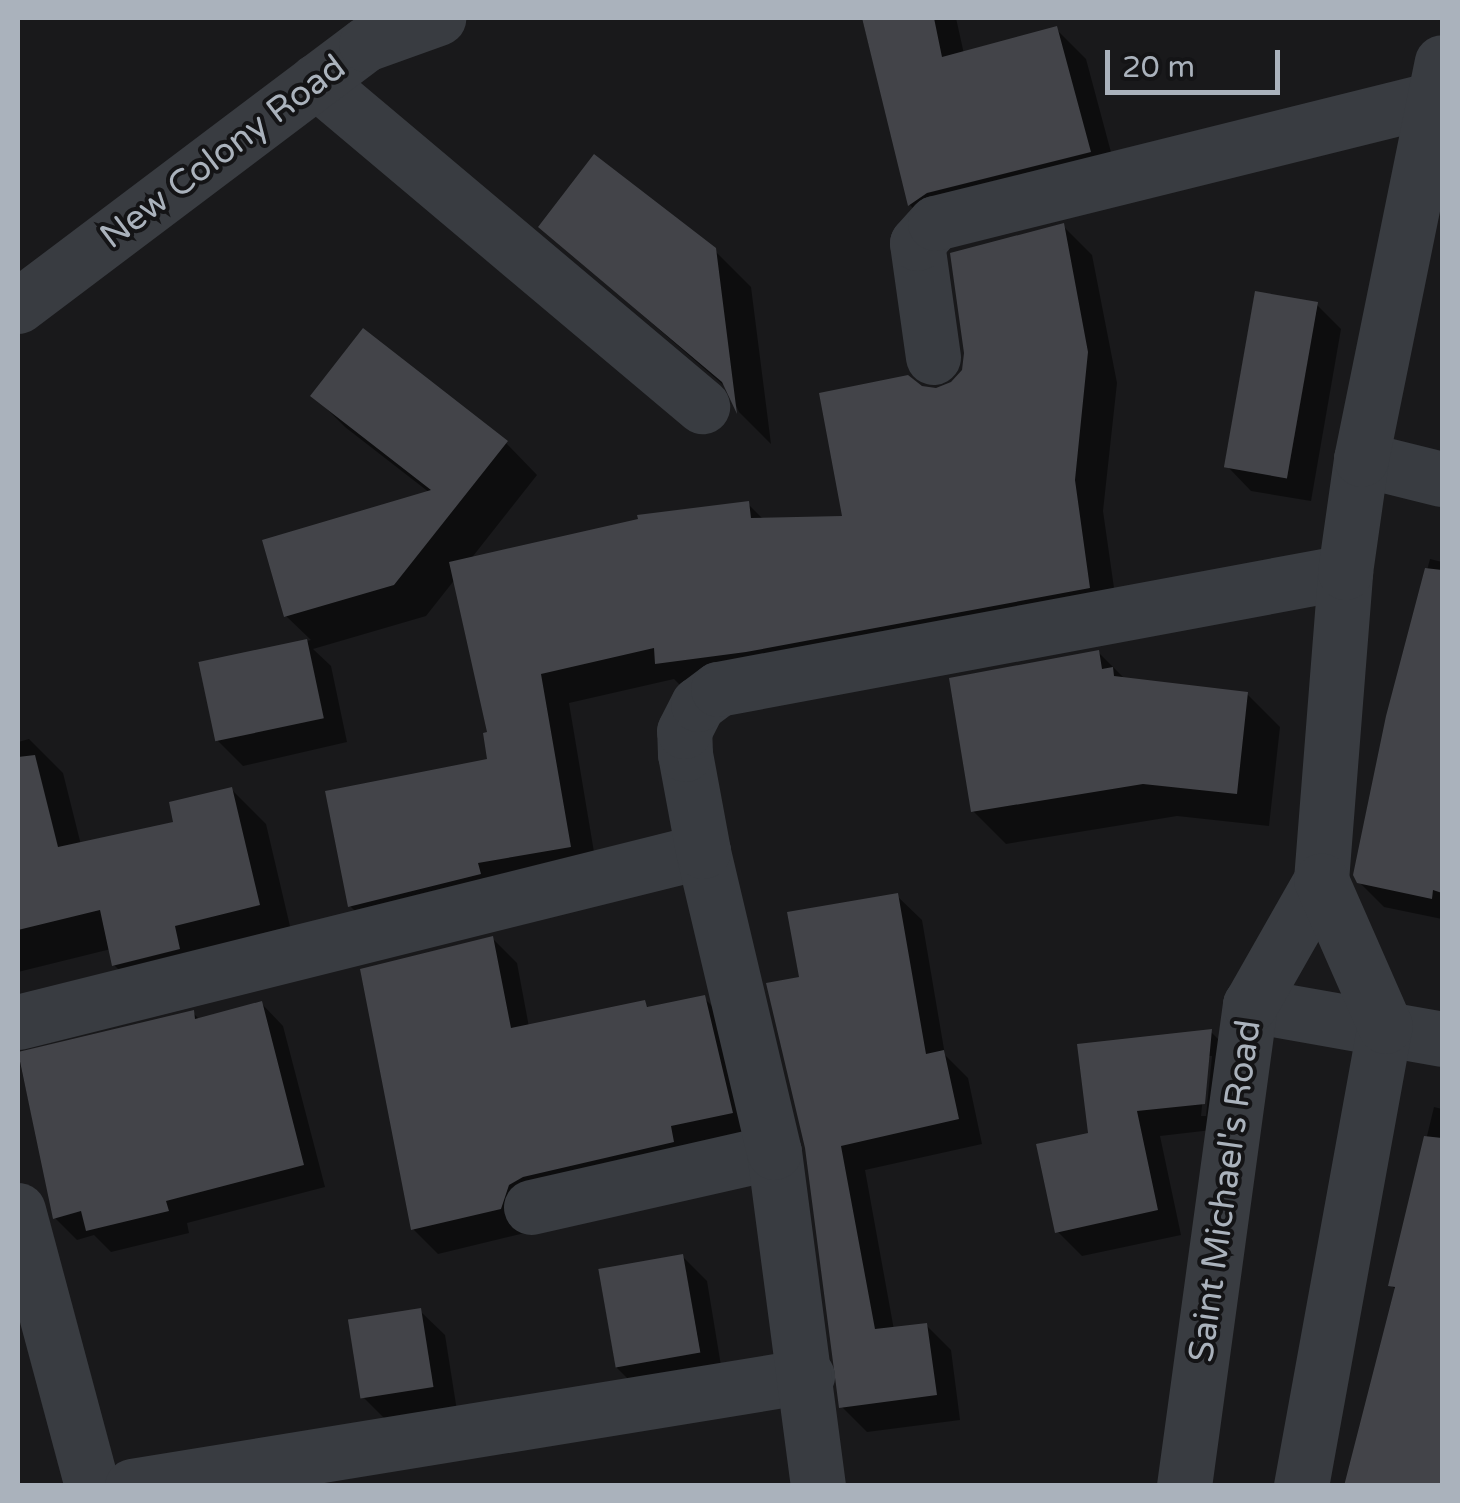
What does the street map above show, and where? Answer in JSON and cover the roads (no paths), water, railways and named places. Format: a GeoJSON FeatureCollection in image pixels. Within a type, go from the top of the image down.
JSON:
{"type":"FeatureCollection","features":[{"type":"Feature","properties":{"kind":"street","name":"New Colony Road"},"geometry":{"type":"LineString","coordinates":[[18,306],[316,81],[353,31],[438,18]]}},
{"type":"Feature","properties":{"kind":"street"},"geometry":{"type":"LineString","coordinates":[[933,357],[916,243],[936,223],[1438,80],[1362,459],[1345,572],[1320,880],[1384,1026],[1301,1486]]}},
{"type":"Feature","properties":{"kind":"street"},"geometry":{"type":"LineString","coordinates":[[316,81],[702,406]]}},
{"type":"Feature","properties":{"kind":"street"},"geometry":{"type":"LineString","coordinates":[[1362,459],[1442,479]]}},
{"type":"Feature","properties":{"kind":"street"},"geometry":{"type":"LineString","coordinates":[[818,1486],[807,1376],[774,1152],[703,851],[684,731],[698,704],[718,689],[1345,572]]}},
{"type":"Feature","properties":{"kind":"street"},"geometry":{"type":"LineString","coordinates":[[18,1022],[703,851]]}},
{"type":"Feature","properties":{"kind":"street","name":"Saint Michael's Road"},"geometry":{"type":"LineString","coordinates":[[1184,1486],[1250,1005],[1320,880]]}},
{"type":"Feature","properties":{"kind":"street"},"geometry":{"type":"LineString","coordinates":[[1250,1005],[1442,1039]]}},
{"type":"Feature","properties":{"kind":"street"},"geometry":{"type":"LineString","coordinates":[[531,1207],[774,1152]]}},
{"type":"Feature","properties":{"kind":"street"},"geometry":{"type":"LineString","coordinates":[[18,1210],[92,1486]]}},
{"type":"Feature","properties":{"kind":"street"},"geometry":{"type":"LineString","coordinates":[[132,1486],[807,1376]]}}]}
